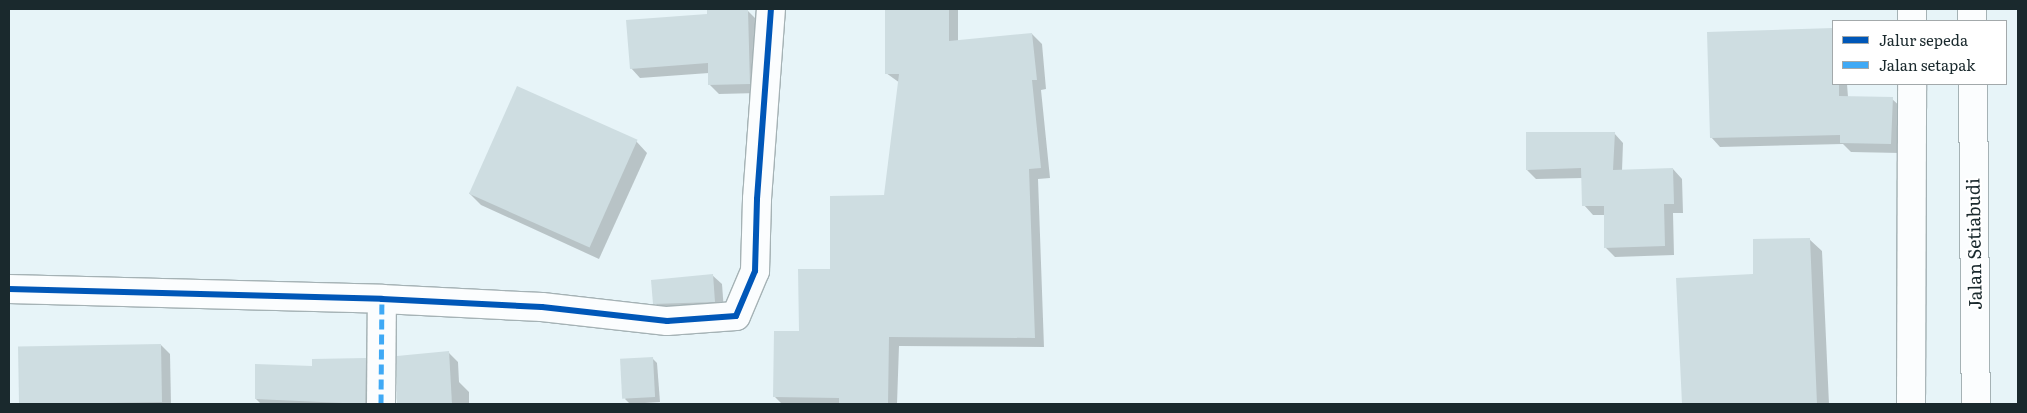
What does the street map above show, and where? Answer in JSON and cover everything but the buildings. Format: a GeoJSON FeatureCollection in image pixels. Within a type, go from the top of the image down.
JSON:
{"type":"FeatureCollection","features":[{"type":"Feature","properties":{"kind":"street"},"geometry":{"type":"LineString","coordinates":[[9,289],[382,299],[542,307],[668,321],[736,316],[755,271],[757,200],[771,9]]}},
{"type":"Feature","properties":{"kind":"street"},"geometry":{"type":"LineString","coordinates":[[1911,404],[1912,85]]}},
{"type":"Feature","properties":{"kind":"street","name":"Jalan Setiabudi"},"geometry":{"type":"LineString","coordinates":[[1973,85],[1976,404]]}},
{"type":"Feature","properties":{"kind":"street"},"geometry":{"type":"LineString","coordinates":[[381,404],[382,299]]}},
{"type":"Feature","properties":{"kind":"marked path"},"geometry":{"type":"LineString","coordinates":[[381,404],[382,299]]}},
{"type":"Feature","properties":{"kind":"cycle path"},"geometry":{"type":"LineString","coordinates":[[9,289],[382,299],[542,307],[667,321],[736,316],[755,271],[757,199],[771,9]]}}]}
